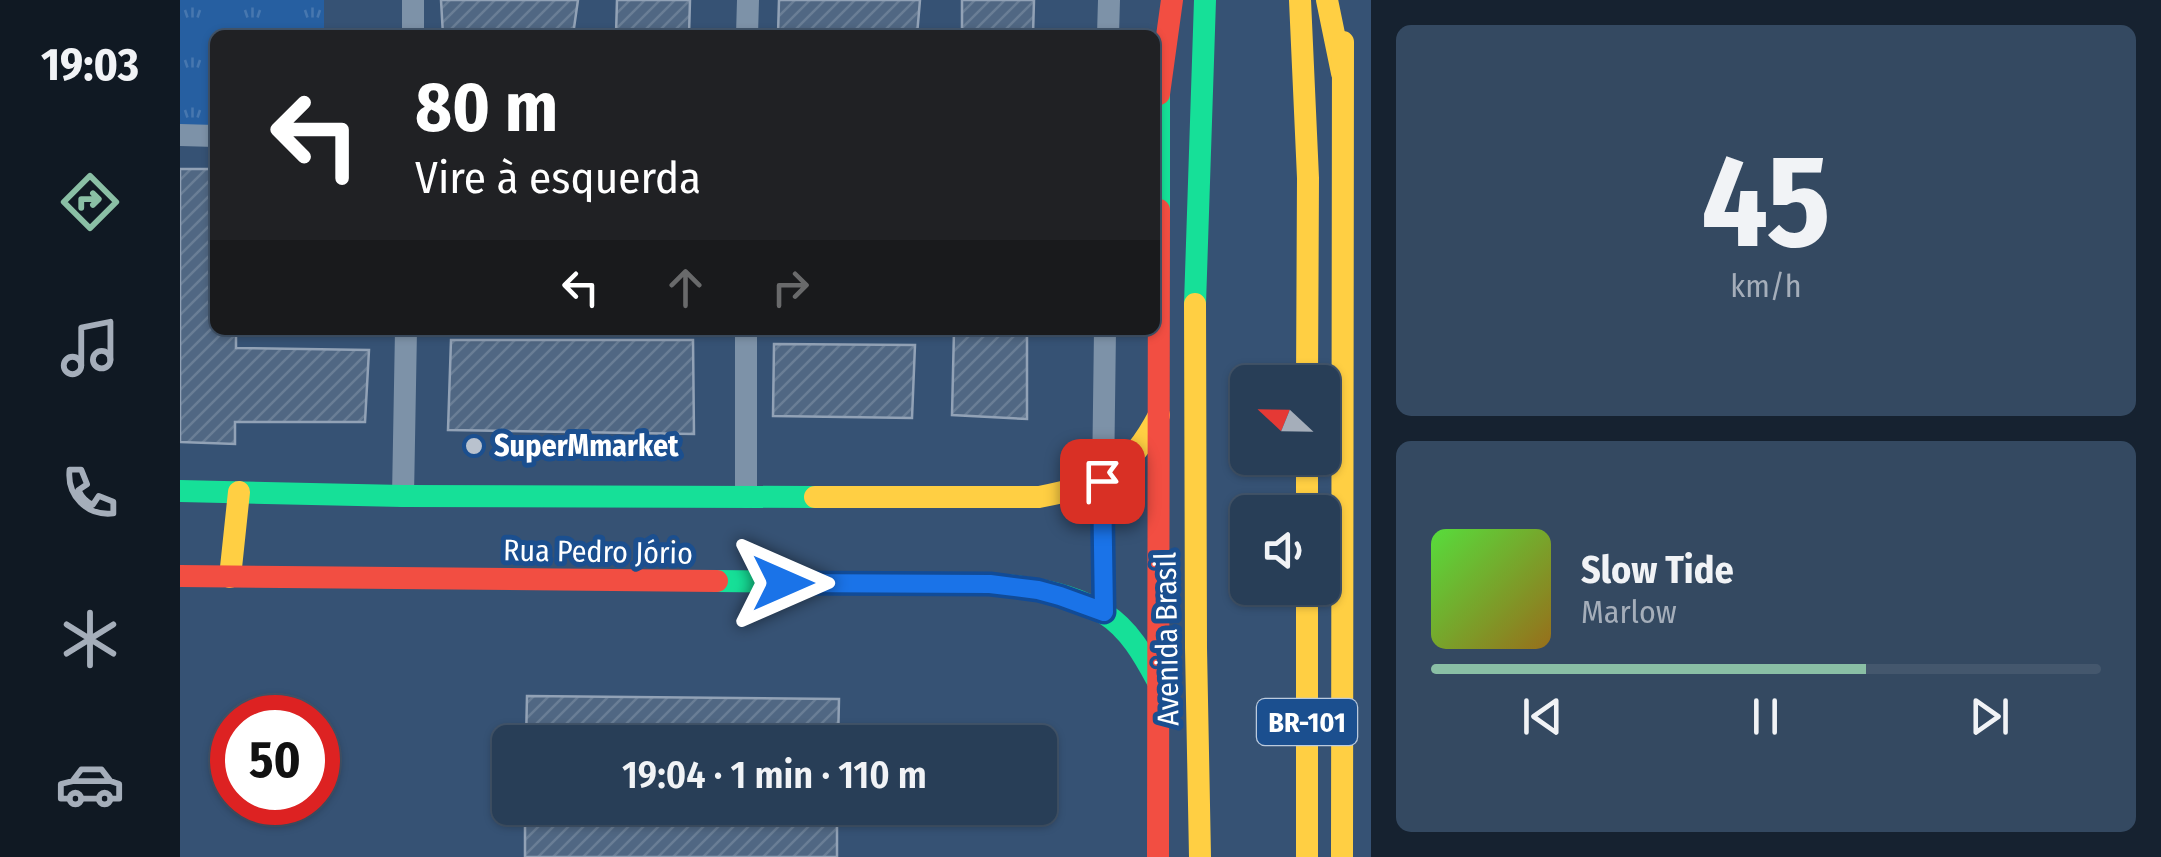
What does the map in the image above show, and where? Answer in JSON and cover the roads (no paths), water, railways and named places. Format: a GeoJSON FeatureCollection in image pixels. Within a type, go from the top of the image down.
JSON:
{"type":"FeatureCollection","features":[{"type":"Feature","properties":{"kind":"main road"},"geometry":{"type":"LineString","coordinates":[[1158,0],[1158,30]]}},
{"type":"Feature","properties":{"kind":"main road"},"geometry":{"type":"LineString","coordinates":[[1160,87],[1172,0]]}},
{"type":"Feature","properties":{"kind":"main road","name":"Avenida Brasil"},"geometry":{"type":"LineString","coordinates":[[1200,857],[1194,301],[1205,0]]}},
{"type":"Feature","properties":{"kind":"main road"},"geometry":{"type":"LineString","coordinates":[[1300,0],[1308,178],[1307,365]]}},
{"type":"Feature","properties":{"kind":"main road"},"geometry":{"type":"LineString","coordinates":[[1327,0],[1342,74]]}},
{"type":"Feature","properties":{"kind":"main road"},"geometry":{"type":"LineString","coordinates":[[1342,857],[1345,0]]}},
{"type":"Feature","properties":{"kind":"main road","name":"Avenida Brasil"},"geometry":{"type":"LineString","coordinates":[[1158,857],[1159,335]]}},
{"type":"Feature","properties":{"kind":"main road","name":"Rua Pedro Jório"},"geometry":{"type":"LineString","coordinates":[[180,491],[403,496],[1039,497],[1102,481],[1129,461],[1149,436],[1159,415]]}},
{"type":"Feature","properties":{"kind":"main road"},"geometry":{"type":"LineString","coordinates":[[1102,481],[1104,612]]}},
{"type":"Feature","properties":{"kind":"main road"},"geometry":{"type":"LineString","coordinates":[[230,577],[239,492]]}},
{"type":"Feature","properties":{"kind":"main road","name":"Rua Pedro Jório"},"geometry":{"type":"LineString","coordinates":[[180,576],[990,584],[1038,590],[1104,612],[1127,634],[1157,680]]}},
{"type":"Feature","properties":{"kind":"main road","name":"BR-101"},"geometry":{"type":"LineString","coordinates":[[1306,605],[1307,857]]}},
{"type":"Feature","properties":{"kind":"street"},"geometry":{"type":"LineString","coordinates":[[413,0],[413,30]]}},
{"type":"Feature","properties":{"kind":"street"},"geometry":{"type":"LineString","coordinates":[[747,30],[748,0]]}},
{"type":"Feature","properties":{"kind":"street"},"geometry":{"type":"LineString","coordinates":[[1108,30],[1109,0]]}},
{"type":"Feature","properties":{"kind":"street"},"geometry":{"type":"LineString","coordinates":[[180,135],[210,136]]}},
{"type":"Feature","properties":{"kind":"street"},"geometry":{"type":"LineString","coordinates":[[403,496],[406,335]]}},
{"type":"Feature","properties":{"kind":"street"},"geometry":{"type":"LineString","coordinates":[[746,335],[746,498]]}},
{"type":"Feature","properties":{"kind":"street"},"geometry":{"type":"LineString","coordinates":[[1102,481],[1104,335]]}},
{"type":"Feature","properties":{"kind":"place","name":"SuperMmarket"},"geometry":{"type":"Point","coordinates":[474,446]}}]}
